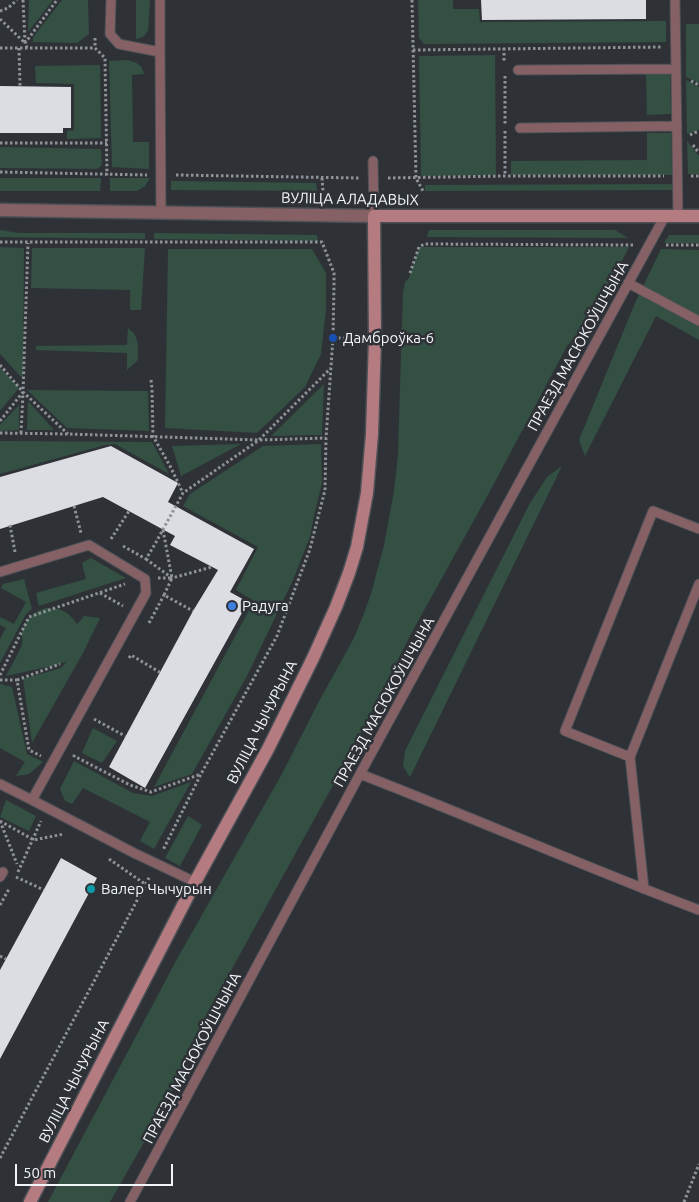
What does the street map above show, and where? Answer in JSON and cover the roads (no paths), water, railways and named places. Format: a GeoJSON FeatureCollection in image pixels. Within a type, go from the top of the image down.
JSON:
{"type":"FeatureCollection","features":[{"type":"Feature","properties":{"kind":"main road","name":"ВУЛІЦА АЛАДАВЫХ"},"geometry":{"type":"LineString","coordinates":[[374,216],[699,216]]}},
{"type":"Feature","properties":{"kind":"main road","name":"ВУЛІЦА ЧЫЧУРЫНА"},"geometry":{"type":"LineString","coordinates":[[30,1202],[194,882],[268,749],[313,658],[349,573],[358,547],[368,484],[372,434],[374,216]]}},
{"type":"Feature","properties":{"kind":"street","name":"ВУЛІЦА АЛАДАВЫХ"},"geometry":{"type":"LineString","coordinates":[[0,210],[374,216]]}},
{"type":"Feature","properties":{"kind":"lane"},"geometry":{"type":"LineString","coordinates":[[111,0],[110,34],[119,44],[160,52]]}},
{"type":"Feature","properties":{"kind":"lane"},"geometry":{"type":"LineString","coordinates":[[160,0],[161,213]]}},
{"type":"Feature","properties":{"kind":"lane"},"geometry":{"type":"LineString","coordinates":[[675,0],[678,216]]}},
{"type":"Feature","properties":{"kind":"lane"},"geometry":{"type":"LineString","coordinates":[[518,70],[676,69]]}},
{"type":"Feature","properties":{"kind":"lane"},"geometry":{"type":"LineString","coordinates":[[520,128],[677,126]]}},
{"type":"Feature","properties":{"kind":"lane"},"geometry":{"type":"LineString","coordinates":[[373,161],[374,216]]}},
{"type":"Feature","properties":{"kind":"lane","name":"ПРАЕЗД МАСЮКОЎШЧЫНА"},"geometry":{"type":"LineString","coordinates":[[130,1202],[360,774],[665,216]]}},
{"type":"Feature","properties":{"kind":"lane"},"geometry":{"type":"LineString","coordinates":[[628,283],[699,321]]}},
{"type":"Feature","properties":{"kind":"lane"},"geometry":{"type":"LineString","coordinates":[[630,757],[565,731],[653,511],[699,529]]}},
{"type":"Feature","properties":{"kind":"lane"},"geometry":{"type":"LineString","coordinates":[[0,572],[89,544],[145,579],[146,593],[32,800]]}},
{"type":"Feature","properties":{"kind":"lane"},"geometry":{"type":"LineString","coordinates":[[644,889],[630,757],[699,584]]}},
{"type":"Feature","properties":{"kind":"lane"},"geometry":{"type":"LineString","coordinates":[[360,774],[699,910]]}},
{"type":"Feature","properties":{"kind":"lane"},"geometry":{"type":"LineString","coordinates":[[0,784],[194,882]]}},
{"type":"Feature","properties":{"kind":"place","name":"Дамброўка-6"},"geometry":{"type":"Point","coordinates":[333,338]}},
{"type":"Feature","properties":{"kind":"place","name":"Радуга"},"geometry":{"type":"Point","coordinates":[232,606]}},
{"type":"Feature","properties":{"kind":"place","name":"Валер Чычурын"},"geometry":{"type":"Point","coordinates":[91,889]}}]}
